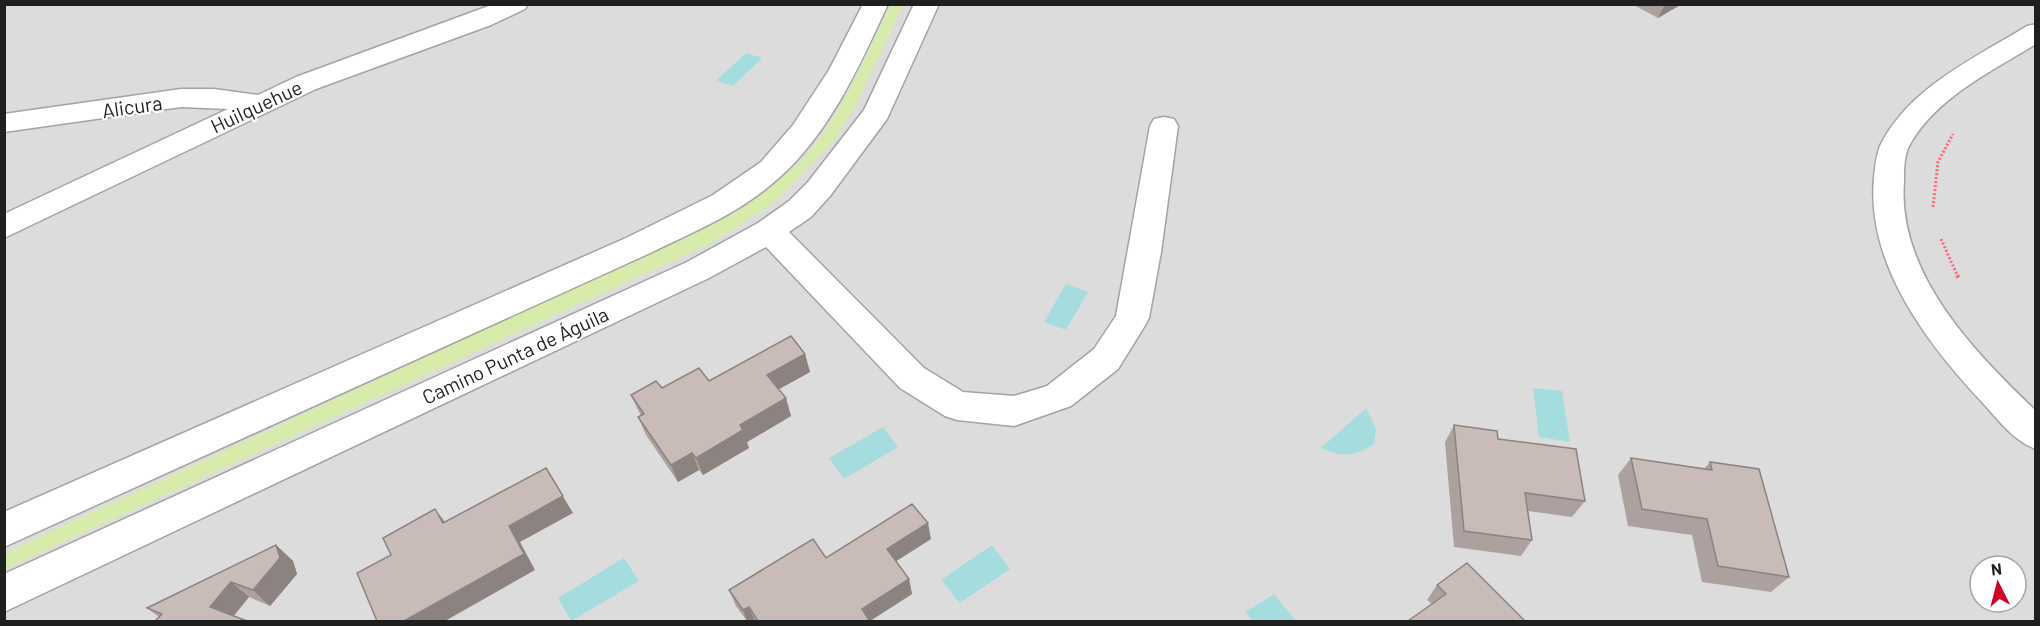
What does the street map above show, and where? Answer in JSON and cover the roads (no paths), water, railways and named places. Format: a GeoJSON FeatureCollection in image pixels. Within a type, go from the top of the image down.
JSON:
{"type":"FeatureCollection","features":[{"type":"Feature","properties":{"kind":"street","name":"Huilquehue"},"geometry":{"type":"LineString","coordinates":[[4,227],[259,104],[352,64],[482,20],[516,4]]}},
{"type":"Feature","properties":{"kind":"street"},"geometry":{"type":"LineString","coordinates":[[4,530],[637,246],[719,205],[770,170],[809,125],[840,77],[876,4]]}},
{"type":"Feature","properties":{"kind":"street","name":"Camino Punta de Águila"},"geometry":{"type":"LineString","coordinates":[[4,594],[687,275],[769,231],[800,209],[847,155],[877,113],[927,4]]}},
{"type":"Feature","properties":{"kind":"street"},"geometry":{"type":"LineString","coordinates":[[2036,32],[1942,91],[1916,116],[1894,147],[1886,182],[1888,217],[1899,256],[1923,300],[1997,397],[2036,434]]}},
{"type":"Feature","properties":{"kind":"street","name":"Alicura"},"geometry":{"type":"LineString","coordinates":[[4,123],[181,98],[214,98],[259,104]]}},
{"type":"Feature","properties":{"kind":"street"},"geometry":{"type":"LineString","coordinates":[[769,231],[912,378],[957,406],[1014,411],[1059,396],[1087,374],[1106,359],[1132,318],[1145,252],[1164,126]]}},
{"type":"Feature","properties":{"kind":"water"},"geometry":{"type":"Polygon","coordinates":[[[746,53],[762,58],[733,86],[716,81],[746,53]]]}},
{"type":"Feature","properties":{"kind":"water"},"geometry":{"type":"Polygon","coordinates":[[[1066,284],[1088,292],[1066,330],[1044,322],[1066,284]]]}},
{"type":"Feature","properties":{"kind":"water"},"geometry":{"type":"Polygon","coordinates":[[[1533,388],[1562,391],[1570,442],[1539,437],[1533,388]]]}},
{"type":"Feature","properties":{"kind":"water"},"geometry":{"type":"Polygon","coordinates":[[[1366,408],[1376,429],[1374,444],[1349,454],[1321,448],[1366,408]]]}},
{"type":"Feature","properties":{"kind":"water"},"geometry":{"type":"Polygon","coordinates":[[[883,427],[898,447],[844,479],[829,458],[883,427]]]}},
{"type":"Feature","properties":{"kind":"water"},"geometry":{"type":"Polygon","coordinates":[[[992,545],[1010,569],[960,603],[941,580],[992,545]]]}},
{"type":"Feature","properties":{"kind":"water"},"geometry":{"type":"Polygon","coordinates":[[[624,558],[639,581],[571,621],[558,598],[624,558]]]}},
{"type":"Feature","properties":{"kind":"water"},"geometry":{"type":"Polygon","coordinates":[[[1274,594],[1296,621],[1253,621],[1245,612],[1274,594]]]}}]}
